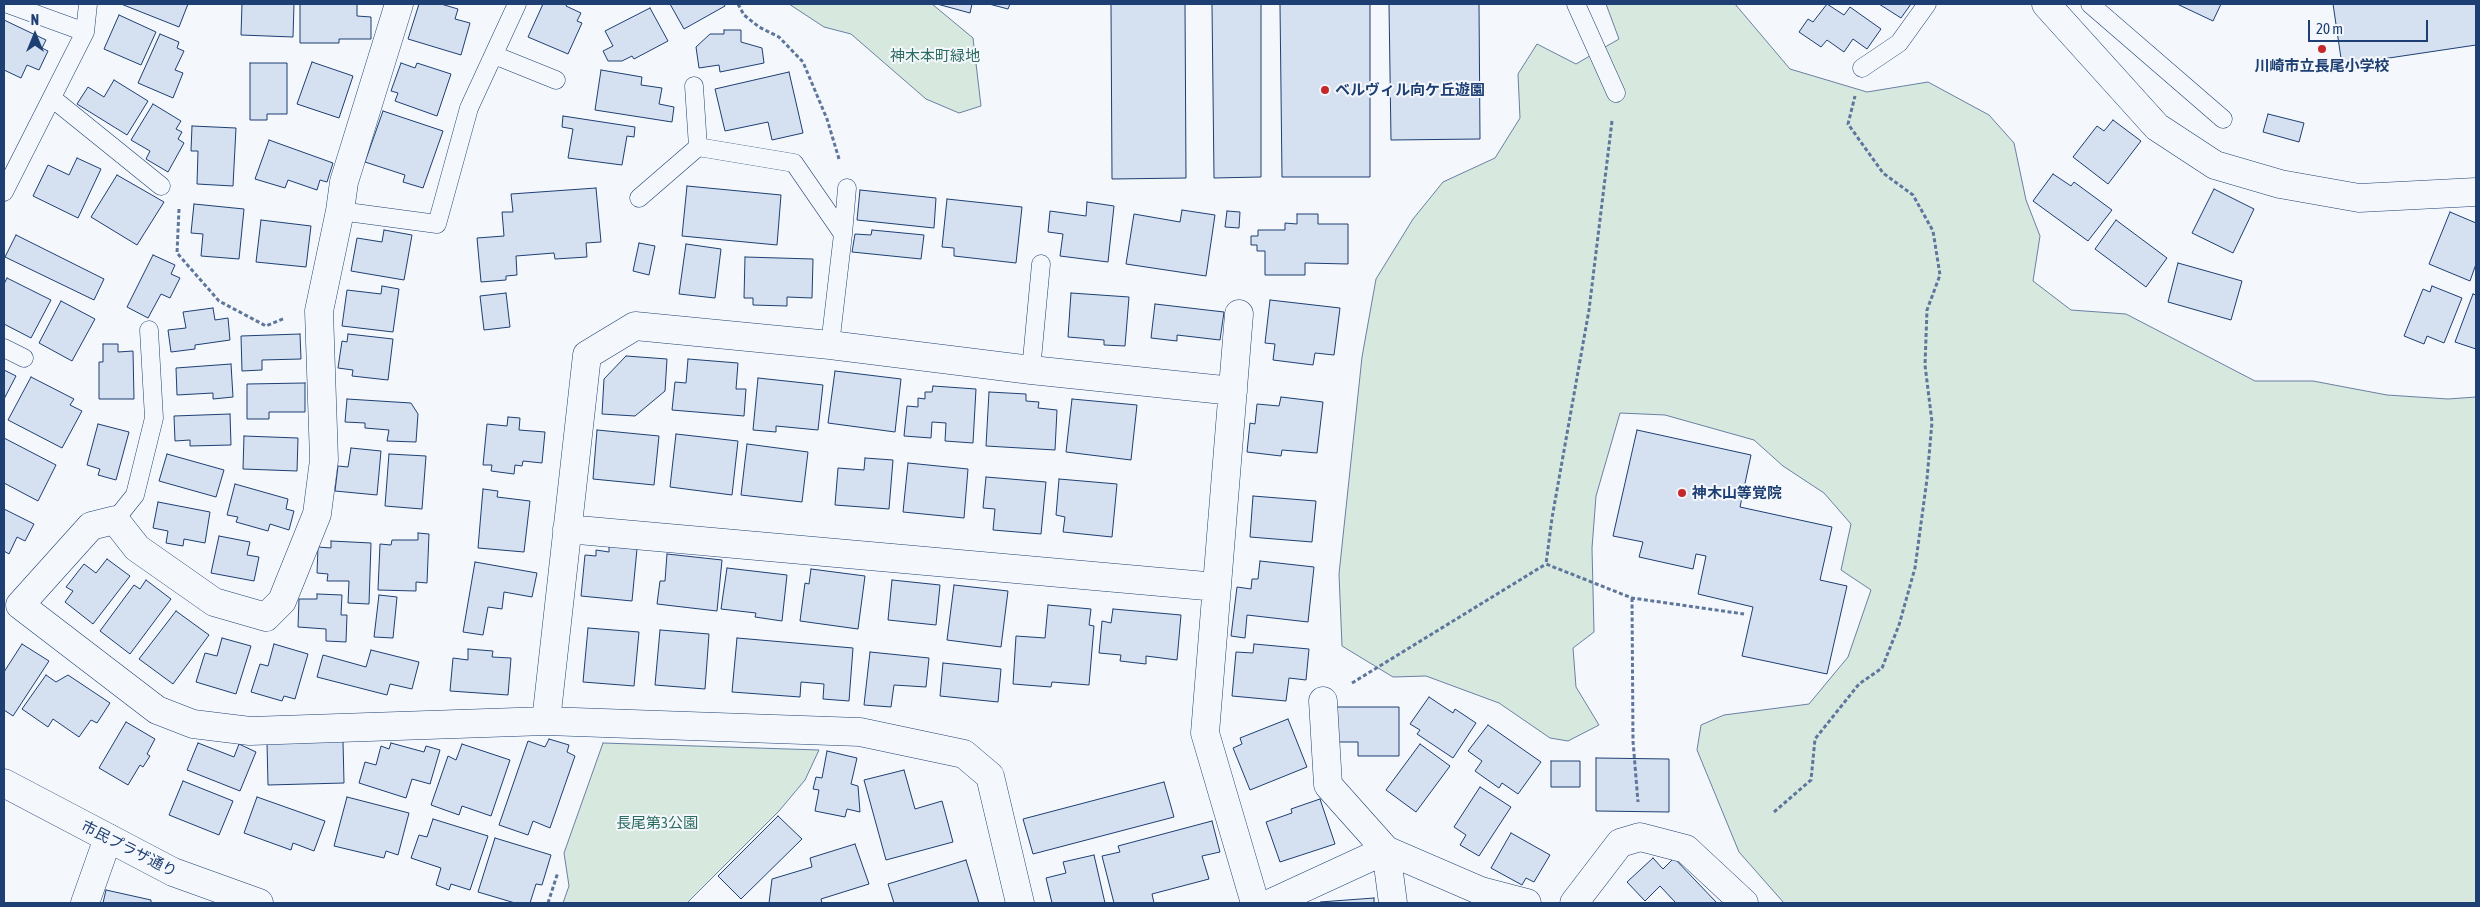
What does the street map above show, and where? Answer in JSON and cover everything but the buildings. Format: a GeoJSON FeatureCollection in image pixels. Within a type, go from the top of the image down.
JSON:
{"type":"FeatureCollection","features":[{"type":"Feature","properties":{"kind":"street"},"geometry":{"type":"LineString","coordinates":[[399,4],[344,182],[340,211],[319,311],[324,460],[316,514],[282,601],[266,617],[214,602],[137,548],[115,520],[91,526],[20,605],[157,710],[193,724],[250,731],[546,721],[860,732],[964,754],[990,776],[1020,903]]}},
{"type":"Feature","properties":{"kind":"street"},"geometry":{"type":"LineString","coordinates":[[2046,4],[2157,127],[2215,165],[2280,184],[2359,198],[2476,192]]}},
{"type":"Feature","properties":{"kind":"street"},"geometry":{"type":"LineString","coordinates":[[1239,314],[1205,733],[1255,903]]}},
{"type":"Feature","properties":{"kind":"street"},"geometry":{"type":"LineString","coordinates":[[546,721],[587,355],[635,326],[830,345],[1031,370],[1233,391]]}},
{"type":"Feature","properties":{"kind":"street"},"geometry":{"type":"LineString","coordinates":[[567,529],[1217,587]]}},
{"type":"Feature","properties":{"kind":"street"},"geometry":{"type":"LineString","coordinates":[[1323,701],[1328,785],[1386,850],[1481,891],[1527,903]]}},
{"type":"Feature","properties":{"kind":"street","name":"市民プラザ通り"},"geometry":{"type":"LineString","coordinates":[[4,784],[173,872],[259,903]]}},
{"type":"Feature","properties":{"kind":"street"},"geometry":{"type":"LineString","coordinates":[[1574,903],[1620,843],[1640,837],[1686,849],[1744,903]]}},
{"type":"Feature","properties":{"kind":"street"},"geometry":{"type":"LineString","coordinates":[[85,903],[108,838]]}},
{"type":"Feature","properties":{"kind":"street"},"geometry":{"type":"LineString","coordinates":[[1271,903],[1386,850]]}},
{"type":"Feature","properties":{"kind":"street"},"geometry":{"type":"LineString","coordinates":[[1386,850],[1393,903]]}},
{"type":"Feature","properties":{"kind":"lane"},"geometry":{"type":"LineString","coordinates":[[8,4],[85,32]]}},
{"type":"Feature","properties":{"kind":"lane"},"geometry":{"type":"LineString","coordinates":[[4,192],[85,32],[88,4]]}},
{"type":"Feature","properties":{"kind":"lane"},"geometry":{"type":"LineString","coordinates":[[340,211],[437,224],[469,108],[517,4]]}},
{"type":"Feature","properties":{"kind":"lane"},"geometry":{"type":"LineString","coordinates":[[1576,4],[1616,93]]}},
{"type":"Feature","properties":{"kind":"lane"},"geometry":{"type":"LineString","coordinates":[[1862,68],[1899,43],[1927,4]]}},
{"type":"Feature","properties":{"kind":"lane"},"geometry":{"type":"LineString","coordinates":[[2090,4],[2223,119]]}},
{"type":"Feature","properties":{"kind":"lane"},"geometry":{"type":"LineString","coordinates":[[494,55],[556,80]]}},
{"type":"Feature","properties":{"kind":"lane"},"geometry":{"type":"LineString","coordinates":[[694,86],[698,147]]}},
{"type":"Feature","properties":{"kind":"lane"},"geometry":{"type":"LineString","coordinates":[[52,98],[161,186]]}},
{"type":"Feature","properties":{"kind":"lane"},"geometry":{"type":"LineString","coordinates":[[698,147],[794,163],[843,234]]}},
{"type":"Feature","properties":{"kind":"lane"},"geometry":{"type":"LineString","coordinates":[[639,198],[698,147]]}},
{"type":"Feature","properties":{"kind":"lane"},"geometry":{"type":"LineString","coordinates":[[830,345],[847,188]]}},
{"type":"Feature","properties":{"kind":"lane"},"geometry":{"type":"LineString","coordinates":[[1031,370],[1041,264]]}},
{"type":"Feature","properties":{"kind":"lane"},"geometry":{"type":"LineString","coordinates":[[115,520],[135,495],[154,418],[149,330]]}},
{"type":"Feature","properties":{"kind":"lane"},"geometry":{"type":"LineString","coordinates":[[4,348],[24,358]]}},
{"type":"Feature","properties":{"kind":"path"},"geometry":{"type":"LineString","coordinates":[[738,4],[744,16],[759,27],[779,37],[803,62],[828,119],[847,188]]}},
{"type":"Feature","properties":{"kind":"path"},"geometry":{"type":"LineString","coordinates":[[1774,812],[1812,780],[1815,738],[1859,684],[1882,668],[1899,625],[1915,568],[1927,479],[1932,422],[1925,365],[1927,310],[1940,275],[1933,231],[1913,195],[1884,172],[1848,124],[1862,68]]}},
{"type":"Feature","properties":{"kind":"path"},"geometry":{"type":"LineString","coordinates":[[1546,564],[1552,518],[1589,310],[1616,93]]}},
{"type":"Feature","properties":{"kind":"path"},"geometry":{"type":"LineString","coordinates":[[161,186],[180,190],[177,253],[219,301],[266,326],[296,314],[319,311]]}},
{"type":"Feature","properties":{"kind":"path"},"geometry":{"type":"LineString","coordinates":[[1546,564],[1632,598],[1744,614]]}},
{"type":"Feature","properties":{"kind":"path"},"geometry":{"type":"LineString","coordinates":[[1323,701],[1546,564]]}},
{"type":"Feature","properties":{"kind":"path"},"geometry":{"type":"LineString","coordinates":[[1632,598],[1633,740],[1640,837]]}},
{"type":"Feature","properties":{"kind":"path"},"geometry":{"type":"LineString","coordinates":[[548,903],[558,872]]}},
{"type":"Feature","properties":{"kind":"green space","name":"神木本町緑地"},"geometry":{"type":"Polygon","coordinates":[[[789,4],[932,4],[973,38],[981,106],[959,113],[926,99],[851,34],[824,27],[789,4]]]}},
{"type":"Feature","properties":{"kind":"green space"},"geometry":{"type":"Polygon","coordinates":[[[1606,4],[1735,4],[1790,69],[1867,92],[1928,82],[1989,115],[2014,143],[2026,200],[2040,236],[2033,281],[2071,310],[2126,314],[2255,381],[2313,381],[2387,395],[2448,399],[2476,397],[2476,903],[1784,903],[1739,852],[1697,750],[1701,725],[1724,715],[1809,704],[1848,657],[1871,590],[1841,570],[1851,524],[1824,493],[1783,466],[1754,440],[1665,415],[1620,413],[1596,496],[1592,548],[1594,632],[1573,648],[1576,687],[1599,725],[1568,741],[1550,738],[1499,703],[1426,676],[1393,677],[1342,646],[1339,574],[1362,357],[1376,279],[1413,219],[1443,182],[1495,158],[1520,118],[1518,74],[1537,44],[1576,64],[1619,39],[1606,4]]]}},
{"type":"Feature","properties":{"kind":"green space","name":"長尾第3公園"},"geometry":{"type":"Polygon","coordinates":[[[603,743],[819,750],[805,780],[779,811],[687,903],[563,903],[569,886],[564,853],[603,743]]]}},
{"type":"Feature","properties":{"kind":"place","name":"川崎市立長尾小学校"},"geometry":{"type":"Point","coordinates":[2322,49]}},
{"type":"Feature","properties":{"kind":"place","name":"ベルヴィル向ケ丘遊園"},"geometry":{"type":"Point","coordinates":[1325,90]}},
{"type":"Feature","properties":{"kind":"place","name":"神木山等覚院"},"geometry":{"type":"Point","coordinates":[1682,493]}}]}
